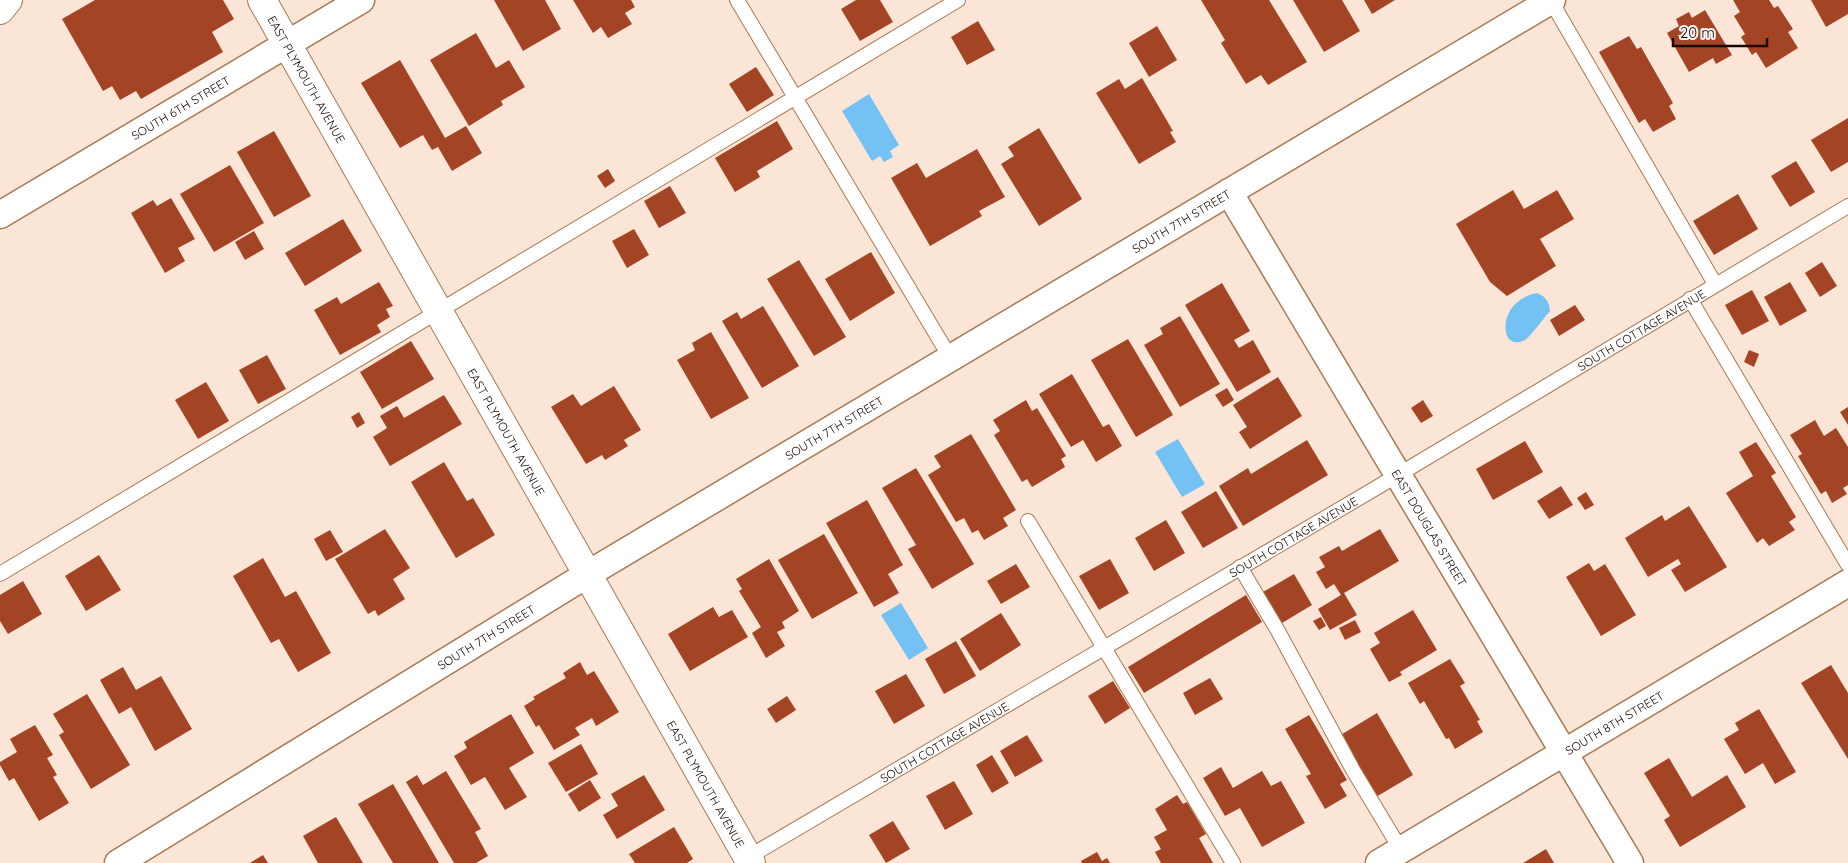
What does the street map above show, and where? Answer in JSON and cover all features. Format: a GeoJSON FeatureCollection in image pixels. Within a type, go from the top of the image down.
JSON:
{"type":"FeatureCollection","features":[{"type":"Feature","properties":{"kind":"main road"},"geometry":{"type":"LineString","coordinates":[[0,10],[8,0]]}},
{"type":"Feature","properties":{"kind":"main road","name":"EAST PLYMOUTH AVENUE"},"geometry":{"type":"LineString","coordinates":[[262,0],[588,574],[745,861]]}},
{"type":"Feature","properties":{"kind":"street","name":"SOUTH 6TH STREET"},"geometry":{"type":"LineString","coordinates":[[0,215],[361,0]]}},
{"type":"Feature","properties":{"kind":"street","name":"SOUTH 7TH STREET"},"geometry":{"type":"LineString","coordinates":[[118,863],[588,574],[1552,0]]}},
{"type":"Feature","properties":{"kind":"street","name":"EAST DOUGLAS STREET"},"geometry":{"type":"LineString","coordinates":[[1230,192],[1630,863]]}},
{"type":"Feature","properties":{"kind":"street","name":"SOUTH 8TH STREET"},"geometry":{"type":"LineString","coordinates":[[1390,857],[1848,583]]}},
{"type":"Feature","properties":{"kind":"lane"},"geometry":{"type":"LineString","coordinates":[[737,0],[951,359]]}},
{"type":"Feature","properties":{"kind":"lane"},"geometry":{"type":"LineString","coordinates":[[0,574],[438,310],[796,99],[958,0]]}},
{"type":"Feature","properties":{"kind":"lane"},"geometry":{"type":"LineString","coordinates":[[1552,0],[1715,284]]}},
{"type":"Feature","properties":{"kind":"lane","name":"SOUTH COTTAGE AVENUE"},"geometry":{"type":"LineString","coordinates":[[745,861],[1848,206]]}},
{"type":"Feature","properties":{"kind":"lane"},"geometry":{"type":"LineString","coordinates":[[1690,299],[1848,565]]}},
{"type":"Feature","properties":{"kind":"lane"},"geometry":{"type":"LineString","coordinates":[[1028,521],[1233,863]]}},
{"type":"Feature","properties":{"kind":"lane"},"geometry":{"type":"LineString","coordinates":[[1240,567],[1278,631],[1353,770],[1390,857]]}},
{"type":"Feature","properties":{"kind":"water"},"geometry":{"type":"Polygon","coordinates":[[[869,94],[899,145],[890,151],[893,157],[884,162],[880,156],[872,161],[842,111],[869,94]]]}},
{"type":"Feature","properties":{"kind":"water"},"geometry":{"type":"Polygon","coordinates":[[[1537,293],[1546,300],[1550,311],[1525,340],[1516,342],[1510,340],[1506,333],[1508,315],[1523,298],[1537,293]]]}},
{"type":"Feature","properties":{"kind":"water"},"geometry":{"type":"Polygon","coordinates":[[[1178,439],[1205,484],[1182,497],[1155,452],[1178,439]]]}},
{"type":"Feature","properties":{"kind":"water"},"geometry":{"type":"Polygon","coordinates":[[[901,603],[928,648],[909,660],[881,615],[901,603]]]}},
{"type":"Feature","properties":{"kind":"building"},"geometry":{"type":"Polygon","coordinates":[[[95,0],[223,0],[234,19],[212,32],[223,52],[141,99],[136,91],[120,100],[112,86],[103,91],[62,19],[95,0]]]}},
{"type":"Feature","properties":{"kind":"building"},"geometry":{"type":"Polygon","coordinates":[[[494,0],[545,0],[561,29],[523,51],[494,0]]]}},
{"type":"Feature","properties":{"kind":"building"},"geometry":{"type":"Polygon","coordinates":[[[573,0],[631,0],[635,7],[625,13],[632,24],[608,38],[601,27],[593,33],[573,0]]]}},
{"type":"Feature","properties":{"kind":"building"},"geometry":{"type":"Polygon","coordinates":[[[856,0],[880,0],[893,22],[860,41],[841,9],[856,0]]]}},
{"type":"Feature","properties":{"kind":"building"},"geometry":{"type":"Polygon","coordinates":[[[1201,0],[1269,0],[1307,62],[1268,85],[1261,75],[1246,84],[1221,43],[1225,40],[1201,0]]]}},
{"type":"Feature","properties":{"kind":"building"},"geometry":{"type":"Polygon","coordinates":[[[1293,0],[1342,0],[1360,31],[1324,52],[1293,0]]]}},
{"type":"Feature","properties":{"kind":"building"},"geometry":{"type":"Polygon","coordinates":[[[1364,0],[1395,0],[1372,14],[1364,0]]]}},
{"type":"Feature","properties":{"kind":"building"},"geometry":{"type":"Polygon","coordinates":[[[1733,0],[1769,0],[1774,8],[1778,6],[1793,29],[1788,32],[1798,48],[1766,68],[1756,52],[1752,55],[1741,37],[1745,34],[1734,16],[1740,12],[1733,0]]]}},
{"type":"Feature","properties":{"kind":"building"},"geometry":{"type":"Polygon","coordinates":[[[1811,0],[1848,0],[1848,14],[1826,27],[1811,0]]]}},
{"type":"Feature","properties":{"kind":"building"},"geometry":{"type":"Polygon","coordinates":[[[1705,10],[1732,55],[1716,64],[1713,58],[1689,72],[1667,33],[1679,26],[1676,19],[1689,12],[1692,18],[1705,10]]]}},
{"type":"Feature","properties":{"kind":"building"},"geometry":{"type":"Polygon","coordinates":[[[978,21],[995,50],[967,65],[951,37],[978,21]]]}},
{"type":"Feature","properties":{"kind":"building"},"geometry":{"type":"Polygon","coordinates":[[[1157,26],[1177,60],[1149,77],[1129,43],[1157,26]]]}},
{"type":"Feature","properties":{"kind":"building"},"geometry":{"type":"Polygon","coordinates":[[[476,33],[496,68],[509,60],[525,87],[501,101],[503,105],[469,126],[430,60],[476,33]]]}},
{"type":"Feature","properties":{"kind":"building"},"geometry":{"type":"Polygon","coordinates":[[[1629,36],[1637,49],[1641,47],[1673,103],[1669,106],[1676,119],[1653,132],[1645,119],[1639,123],[1599,52],[1629,36]]]}},
{"type":"Feature","properties":{"kind":"building"},"geometry":{"type":"Polygon","coordinates":[[[400,60],[445,138],[466,126],[482,153],[452,171],[438,147],[432,150],[423,135],[400,148],[361,83],[400,60]]]}},
{"type":"Feature","properties":{"kind":"building"},"geometry":{"type":"Polygon","coordinates":[[[756,67],[774,95],[747,112],[729,84],[756,67]]]}},
{"type":"Feature","properties":{"kind":"building"},"geometry":{"type":"Polygon","coordinates":[[[1142,78],[1173,131],[1170,132],[1176,142],[1139,164],[1096,93],[1119,79],[1125,89],[1142,78]]]}},
{"type":"Feature","properties":{"kind":"building"},"geometry":{"type":"Polygon","coordinates":[[[1848,118],[1848,162],[1831,172],[1811,140],[1848,118]]]}},
{"type":"Feature","properties":{"kind":"building"},"geometry":{"type":"Polygon","coordinates":[[[777,121],[793,149],[757,171],[760,177],[735,192],[715,158],[777,121]]]}},
{"type":"Feature","properties":{"kind":"building"},"geometry":{"type":"Polygon","coordinates":[[[1039,128],[1082,199],[1039,226],[1001,164],[1014,156],[1008,147],[1039,128]]]}},
{"type":"Feature","properties":{"kind":"building"},"geometry":{"type":"Polygon","coordinates":[[[274,131],[311,196],[274,217],[237,152],[274,131]]]}},
{"type":"Feature","properties":{"kind":"building"},"geometry":{"type":"Polygon","coordinates":[[[977,149],[1005,197],[979,211],[982,216],[930,246],[891,178],[917,163],[926,178],[977,149]]]}},
{"type":"Feature","properties":{"kind":"building"},"geometry":{"type":"Polygon","coordinates":[[[1796,161],[1815,192],[1790,207],[1771,176],[1796,161]]]}},
{"type":"Feature","properties":{"kind":"building"},"geometry":{"type":"Polygon","coordinates":[[[230,165],[264,223],[214,252],[180,194],[230,165]]]}},
{"type":"Feature","properties":{"kind":"building"},"geometry":{"type":"Polygon","coordinates":[[[608,169],[615,181],[605,188],[597,176],[608,169]]]}},
{"type":"Feature","properties":{"kind":"building"},"geometry":{"type":"Polygon","coordinates":[[[670,186],[686,213],[659,228],[644,201],[670,186]]]}},
{"type":"Feature","properties":{"kind":"building"},"geometry":{"type":"Polygon","coordinates":[[[1513,190],[1524,209],[1557,190],[1574,219],[1540,239],[1556,266],[1507,296],[1490,282],[1456,224],[1513,190]]]}},
{"type":"Feature","properties":{"kind":"building"},"geometry":{"type":"Polygon","coordinates":[[[1738,194],[1758,229],[1714,255],[1693,221],[1738,194]]]}},
{"type":"Feature","properties":{"kind":"building"},"geometry":{"type":"Polygon","coordinates":[[[171,198],[195,239],[178,248],[185,261],[165,273],[131,213],[153,200],[157,206],[171,198]]]}},
{"type":"Feature","properties":{"kind":"building"},"geometry":{"type":"Polygon","coordinates":[[[343,219],[362,251],[305,286],[285,253],[343,219]]]}},
{"type":"Feature","properties":{"kind":"building"},"geometry":{"type":"Polygon","coordinates":[[[634,229],[649,255],[627,268],[612,241],[634,229]]]}},
{"type":"Feature","properties":{"kind":"building"},"geometry":{"type":"Polygon","coordinates":[[[254,231],[264,249],[245,260],[235,242],[254,231]]]}},
{"type":"Feature","properties":{"kind":"building"},"geometry":{"type":"Polygon","coordinates":[[[871,252],[895,293],[850,321],[825,279],[871,252]]]}},
{"type":"Feature","properties":{"kind":"building"},"geometry":{"type":"Polygon","coordinates":[[[799,260],[846,337],[814,356],[767,279],[799,260]]]}},
{"type":"Feature","properties":{"kind":"building"},"geometry":{"type":"Polygon","coordinates":[[[1822,262],[1837,286],[1820,297],[1805,273],[1822,262]]]}},
{"type":"Feature","properties":{"kind":"building"},"geometry":{"type":"Polygon","coordinates":[[[379,282],[393,306],[386,309],[390,317],[377,325],[381,332],[340,355],[314,310],[337,297],[341,304],[379,282]]]}},
{"type":"Feature","properties":{"kind":"building"},"geometry":{"type":"Polygon","coordinates":[[[1790,282],[1807,311],[1780,326],[1764,297],[1790,282]]]}},
{"type":"Feature","properties":{"kind":"building"},"geometry":{"type":"Polygon","coordinates":[[[1222,283],[1250,331],[1234,340],[1239,348],[1253,340],[1271,372],[1237,392],[1185,305],[1222,283]]]}},
{"type":"Feature","properties":{"kind":"building"},"geometry":{"type":"Polygon","coordinates":[[[1752,290],[1769,321],[1742,335],[1725,305],[1752,290]]]}},
{"type":"Feature","properties":{"kind":"building"},"geometry":{"type":"Polygon","coordinates":[[[1575,305],[1585,320],[1559,336],[1550,320],[1575,305]]]}},
{"type":"Feature","properties":{"kind":"building"},"geometry":{"type":"Polygon","coordinates":[[[763,306],[799,366],[762,388],[722,321],[737,312],[741,319],[763,306]]]}},
{"type":"Feature","properties":{"kind":"building"},"geometry":{"type":"Polygon","coordinates":[[[1180,316],[1220,384],[1180,407],[1144,345],[1163,334],[1160,328],[1180,316]]]}},
{"type":"Feature","properties":{"kind":"building"},"geometry":{"type":"Polygon","coordinates":[[[711,332],[749,398],[711,419],[677,360],[695,350],[692,343],[711,332]]]}},
{"type":"Feature","properties":{"kind":"building"},"geometry":{"type":"Polygon","coordinates":[[[1128,339],[1173,415],[1136,437],[1091,360],[1128,339]]]}},
{"type":"Feature","properties":{"kind":"building"},"geometry":{"type":"Polygon","coordinates":[[[411,341],[434,379],[382,409],[360,372],[411,341]]]}},
{"type":"Feature","properties":{"kind":"building"},"geometry":{"type":"Polygon","coordinates":[[[1749,350],[1759,354],[1754,367],[1744,362],[1749,350]]]}},
{"type":"Feature","properties":{"kind":"building"},"geometry":{"type":"Polygon","coordinates":[[[267,355],[286,389],[258,404],[239,370],[267,355]]]}},
{"type":"Feature","properties":{"kind":"building"},"geometry":{"type":"Polygon","coordinates":[[[1072,374],[1103,427],[1109,424],[1122,446],[1096,462],[1083,440],[1071,447],[1039,394],[1072,374]]]}},
{"type":"Feature","properties":{"kind":"building"},"geometry":{"type":"Polygon","coordinates":[[[1278,377],[1302,416],[1250,449],[1239,432],[1247,427],[1233,405],[1278,377]]]}},
{"type":"Feature","properties":{"kind":"building"},"geometry":{"type":"Polygon","coordinates":[[[206,382],[229,421],[198,439],[175,400],[206,382]]]}},
{"type":"Feature","properties":{"kind":"building"},"geometry":{"type":"Polygon","coordinates":[[[614,386],[641,430],[624,440],[628,446],[605,460],[602,455],[586,464],[551,407],[573,394],[581,406],[614,386]]]}},
{"type":"Feature","properties":{"kind":"building"},"geometry":{"type":"Polygon","coordinates":[[[1227,388],[1234,400],[1223,407],[1215,395],[1227,388]]]}},
{"type":"Feature","properties":{"kind":"building"},"geometry":{"type":"Polygon","coordinates":[[[444,395],[462,424],[390,466],[373,437],[387,428],[380,416],[397,406],[404,418],[444,395]]]}},
{"type":"Feature","properties":{"kind":"building"},"geometry":{"type":"Polygon","coordinates":[[[1026,400],[1032,411],[1037,408],[1066,456],[1061,459],[1065,467],[1032,487],[1027,479],[1022,482],[994,435],[1000,431],[993,420],[1026,400]]]}},
{"type":"Feature","properties":{"kind":"building"},"geometry":{"type":"Polygon","coordinates":[[[1423,400],[1433,416],[1421,423],[1411,408],[1423,400]]]}},
{"type":"Feature","properties":{"kind":"building"},"geometry":{"type":"Polygon","coordinates":[[[1848,407],[1848,425],[1840,412],[1848,407]]]}},
{"type":"Feature","properties":{"kind":"building"},"geometry":{"type":"Polygon","coordinates":[[[359,412],[365,423],[357,428],[351,417],[359,412]]]}},
{"type":"Feature","properties":{"kind":"building"},"geometry":{"type":"Polygon","coordinates":[[[1815,420],[1824,436],[1836,428],[1848,447],[1848,485],[1843,488],[1847,494],[1832,503],[1826,491],[1821,494],[1798,456],[1802,454],[1790,435],[1815,420]]]}},
{"type":"Feature","properties":{"kind":"building"},"geometry":{"type":"Polygon","coordinates":[[[971,434],[1016,510],[1003,518],[1008,526],[984,540],[978,530],[972,533],[964,518],[956,522],[928,475],[941,467],[934,456],[971,434]]]}},
{"type":"Feature","properties":{"kind":"building"},"geometry":{"type":"Polygon","coordinates":[[[1307,440],[1328,475],[1243,526],[1219,486],[1248,468],[1251,474],[1307,440]]]}},
{"type":"Feature","properties":{"kind":"building"},"geometry":{"type":"Polygon","coordinates":[[[1525,441],[1543,472],[1493,500],[1476,469],[1525,441]]]}},
{"type":"Feature","properties":{"kind":"building"},"geometry":{"type":"Polygon","coordinates":[[[1756,442],[1776,473],[1771,476],[1796,517],[1789,522],[1795,530],[1769,546],[1763,538],[1757,543],[1726,493],[1753,476],[1739,452],[1756,442]]]}},
{"type":"Feature","properties":{"kind":"building"},"geometry":{"type":"Polygon","coordinates":[[[444,462],[467,501],[473,498],[495,535],[456,558],[411,482],[444,462]]]}},
{"type":"Feature","properties":{"kind":"building"},"geometry":{"type":"Polygon","coordinates":[[[916,468],[974,564],[932,589],[908,549],[916,545],[882,488],[916,468]]]}},
{"type":"Feature","properties":{"kind":"building"},"geometry":{"type":"Polygon","coordinates":[[[1561,486],[1573,505],[1549,519],[1537,501],[1561,486]]]}},
{"type":"Feature","properties":{"kind":"building"},"geometry":{"type":"Polygon","coordinates":[[[1216,491],[1238,528],[1203,548],[1181,512],[1216,491]]]}},
{"type":"Feature","properties":{"kind":"building"},"geometry":{"type":"Polygon","coordinates":[[[1586,492],[1594,505],[1585,510],[1577,498],[1586,492]]]}},
{"type":"Feature","properties":{"kind":"building"},"geometry":{"type":"Polygon","coordinates":[[[867,500],[903,565],[888,574],[899,593],[874,607],[826,523],[867,500]]]}},
{"type":"Feature","properties":{"kind":"building"},"geometry":{"type":"Polygon","coordinates":[[[1689,506],[1727,567],[1685,592],[1671,570],[1681,564],[1678,559],[1648,577],[1625,538],[1662,515],[1665,521],[1689,506]]]}},
{"type":"Feature","properties":{"kind":"building"},"geometry":{"type":"Polygon","coordinates":[[[1166,520],[1185,553],[1154,571],[1135,538],[1166,520]]]}},
{"type":"Feature","properties":{"kind":"building"},"geometry":{"type":"Polygon","coordinates":[[[385,529],[410,568],[393,579],[405,599],[378,616],[375,610],[368,614],[335,559],[385,529]]]}},
{"type":"Feature","properties":{"kind":"building"},"geometry":{"type":"Polygon","coordinates":[[[1380,529],[1399,561],[1344,593],[1357,615],[1330,630],[1318,609],[1341,595],[1334,584],[1326,589],[1316,572],[1325,567],[1319,557],[1339,546],[1342,551],[1380,529]]]}},
{"type":"Feature","properties":{"kind":"building"},"geometry":{"type":"Polygon","coordinates":[[[330,530],[343,552],[326,561],[314,539],[330,530]]]}},
{"type":"Feature","properties":{"kind":"building"},"geometry":{"type":"Polygon","coordinates":[[[824,534],[858,593],[812,619],[778,560],[824,534]]]}},
{"type":"Feature","properties":{"kind":"building"},"geometry":{"type":"Polygon","coordinates":[[[99,555],[121,590],[86,611],[65,576],[99,555]]]}},
{"type":"Feature","properties":{"kind":"building"},"geometry":{"type":"Polygon","coordinates":[[[263,558],[285,597],[296,591],[331,653],[298,672],[279,639],[271,643],[233,576],[263,558]]]}},
{"type":"Feature","properties":{"kind":"building"},"geometry":{"type":"Polygon","coordinates":[[[769,559],[799,611],[782,622],[785,628],[777,632],[785,646],[766,658],[752,633],[761,627],[739,591],[742,589],[736,579],[769,559]]]}},
{"type":"Feature","properties":{"kind":"building"},"geometry":{"type":"Polygon","coordinates":[[[1110,559],[1129,593],[1099,610],[1079,576],[1110,559]]]}},
{"type":"Feature","properties":{"kind":"building"},"geometry":{"type":"Polygon","coordinates":[[[1589,563],[1594,571],[1605,564],[1636,615],[1601,636],[1566,577],[1589,563]]]}},
{"type":"Feature","properties":{"kind":"building"},"geometry":{"type":"Polygon","coordinates":[[[1016,564],[1030,587],[1001,604],[987,581],[1016,564]]]}},
{"type":"Feature","properties":{"kind":"building"},"geometry":{"type":"Polygon","coordinates":[[[1294,574],[1312,605],[1282,623],[1263,592],[1294,574]]]}},
{"type":"Feature","properties":{"kind":"building"},"geometry":{"type":"Polygon","coordinates":[[[23,581],[42,614],[8,634],[0,621],[0,595],[23,581]]]}},
{"type":"Feature","properties":{"kind":"building"},"geometry":{"type":"Polygon","coordinates":[[[1246,595],[1262,622],[1144,693],[1128,667],[1246,595]]]}},
{"type":"Feature","properties":{"kind":"building"},"geometry":{"type":"Polygon","coordinates":[[[713,607],[719,617],[732,610],[748,637],[690,671],[668,634],[713,607]]]}},
{"type":"Feature","properties":{"kind":"building"},"geometry":{"type":"Polygon","coordinates":[[[1413,610],[1437,650],[1400,672],[1402,675],[1389,682],[1370,649],[1380,643],[1374,633],[1413,610]]]}},
{"type":"Feature","properties":{"kind":"building"},"geometry":{"type":"Polygon","coordinates":[[[1001,613],[1021,645],[980,671],[960,639],[1001,613]]]}},
{"type":"Feature","properties":{"kind":"building"},"geometry":{"type":"Polygon","coordinates":[[[1321,617],[1326,626],[1319,630],[1313,621],[1321,617]]]}},
{"type":"Feature","properties":{"kind":"building"},"geometry":{"type":"Polygon","coordinates":[[[1355,620],[1361,632],[1345,640],[1339,628],[1355,620]]]}},
{"type":"Feature","properties":{"kind":"building"},"geometry":{"type":"Polygon","coordinates":[[[956,641],[976,676],[944,694],[925,659],[956,641]]]}},
{"type":"Feature","properties":{"kind":"building"},"geometry":{"type":"Polygon","coordinates":[[[1450,659],[1465,683],[1460,686],[1480,720],[1477,721],[1483,732],[1455,749],[1449,738],[1446,739],[1424,701],[1420,704],[1408,683],[1450,659]]]}},
{"type":"Feature","properties":{"kind":"building"},"geometry":{"type":"Polygon","coordinates":[[[580,662],[587,675],[594,671],[619,712],[596,726],[592,718],[575,728],[580,735],[554,750],[539,725],[536,727],[524,706],[535,699],[533,697],[566,678],[563,673],[580,662]]]}},
{"type":"Feature","properties":{"kind":"building"},"geometry":{"type":"Polygon","coordinates":[[[1831,665],[1848,693],[1848,759],[1801,683],[1831,665]]]}},
{"type":"Feature","properties":{"kind":"building"},"geometry":{"type":"Polygon","coordinates":[[[123,667],[136,690],[161,676],[192,729],[155,751],[131,707],[119,714],[100,680],[123,667]]]}},
{"type":"Feature","properties":{"kind":"building"},"geometry":{"type":"Polygon","coordinates":[[[906,674],[925,706],[894,724],[875,691],[906,674]]]}},
{"type":"Feature","properties":{"kind":"building"},"geometry":{"type":"Polygon","coordinates":[[[1210,678],[1223,699],[1195,715],[1183,693],[1210,678]]]}},
{"type":"Feature","properties":{"kind":"building"},"geometry":{"type":"Polygon","coordinates":[[[1113,681],[1130,708],[1105,724],[1088,696],[1113,681]]]}},
{"type":"Feature","properties":{"kind":"building"},"geometry":{"type":"Polygon","coordinates":[[[87,694],[130,765],[91,789],[59,735],[64,732],[53,714],[87,694]]]}},
{"type":"Feature","properties":{"kind":"building"},"geometry":{"type":"Polygon","coordinates":[[[787,696],[796,710],[776,723],[767,709],[787,696]]]}},
{"type":"Feature","properties":{"kind":"building"},"geometry":{"type":"Polygon","coordinates":[[[1759,709],[1796,772],[1775,784],[1763,763],[1745,774],[1724,739],[1739,730],[1735,723],[1759,709]]]}},
{"type":"Feature","properties":{"kind":"building"},"geometry":{"type":"Polygon","coordinates":[[[1377,713],[1413,775],[1376,797],[1339,736],[1377,713]]]}},
{"type":"Feature","properties":{"kind":"building"},"geometry":{"type":"Polygon","coordinates":[[[511,714],[534,753],[509,768],[527,797],[505,810],[485,777],[471,785],[454,756],[467,748],[464,742],[511,714]]]}},
{"type":"Feature","properties":{"kind":"building"},"geometry":{"type":"Polygon","coordinates":[[[1309,715],[1347,780],[1340,784],[1347,796],[1325,809],[1306,776],[1311,774],[1285,729],[1309,715]]]}},
{"type":"Feature","properties":{"kind":"building"},"geometry":{"type":"Polygon","coordinates":[[[35,725],[53,755],[47,758],[57,775],[53,777],[69,803],[39,821],[14,778],[9,781],[0,765],[0,762],[17,752],[10,739],[35,725]]]}},
{"type":"Feature","properties":{"kind":"building"},"geometry":{"type":"Polygon","coordinates":[[[1027,735],[1043,761],[1015,777],[1000,751],[1027,735]]]}},
{"type":"Feature","properties":{"kind":"building"},"geometry":{"type":"Polygon","coordinates":[[[581,744],[598,774],[566,792],[548,763],[581,744]]]}},
{"type":"Feature","properties":{"kind":"building"},"geometry":{"type":"Polygon","coordinates":[[[992,755],[1009,783],[992,793],[976,765],[992,755]]]}},
{"type":"Feature","properties":{"kind":"building"},"geometry":{"type":"Polygon","coordinates":[[[1669,758],[1692,797],[1727,775],[1746,807],[1680,847],[1664,820],[1670,816],[1644,773],[1669,758]]]}},
{"type":"Feature","properties":{"kind":"building"},"geometry":{"type":"Polygon","coordinates":[[[1221,767],[1233,788],[1262,771],[1271,786],[1281,781],[1305,823],[1262,847],[1240,808],[1225,816],[1203,778],[1221,767]]]}},
{"type":"Feature","properties":{"kind":"building"},"geometry":{"type":"Polygon","coordinates":[[[446,771],[481,829],[475,832],[488,856],[476,863],[454,863],[406,782],[417,775],[423,785],[446,771]]]}},
{"type":"Feature","properties":{"kind":"building"},"geometry":{"type":"Polygon","coordinates":[[[644,775],[665,810],[617,839],[603,815],[618,806],[611,794],[644,775]]]}},
{"type":"Feature","properties":{"kind":"building"},"geometry":{"type":"Polygon","coordinates":[[[590,780],[601,798],[579,812],[568,794],[590,780]]]}},
{"type":"Feature","properties":{"kind":"building"},"geometry":{"type":"Polygon","coordinates":[[[954,781],[973,814],[945,830],[926,796],[954,781]]]}},
{"type":"Feature","properties":{"kind":"building"},"geometry":{"type":"Polygon","coordinates":[[[393,784],[439,863],[393,863],[358,804],[393,784]]]}},
{"type":"Feature","properties":{"kind":"building"},"geometry":{"type":"Polygon","coordinates":[[[1177,795],[1183,804],[1187,802],[1206,834],[1199,838],[1213,863],[1161,863],[1155,852],[1161,849],[1154,837],[1167,830],[1155,809],[1177,795]]]}},
{"type":"Feature","properties":{"kind":"building"},"geometry":{"type":"Polygon","coordinates":[[[336,817],[363,863],[318,863],[303,836],[336,817]]]}},
{"type":"Feature","properties":{"kind":"building"},"geometry":{"type":"Polygon","coordinates":[[[893,821],[910,849],[886,863],[869,835],[893,821]]]}},
{"type":"Feature","properties":{"kind":"building"},"geometry":{"type":"Polygon","coordinates":[[[674,827],[693,859],[687,863],[635,863],[629,854],[674,827]]]}},
{"type":"Feature","properties":{"kind":"building"},"geometry":{"type":"Polygon","coordinates":[[[1546,849],[1554,863],[1523,863],[1546,849]]]}},
{"type":"Feature","properties":{"kind":"building"},"geometry":{"type":"Polygon","coordinates":[[[1097,852],[1102,861],[1107,858],[1110,863],[1082,863],[1081,861],[1097,852]]]}},
{"type":"Feature","properties":{"kind":"building"},"geometry":{"type":"Polygon","coordinates":[[[263,855],[268,863],[250,863],[263,855]]]}}]}
